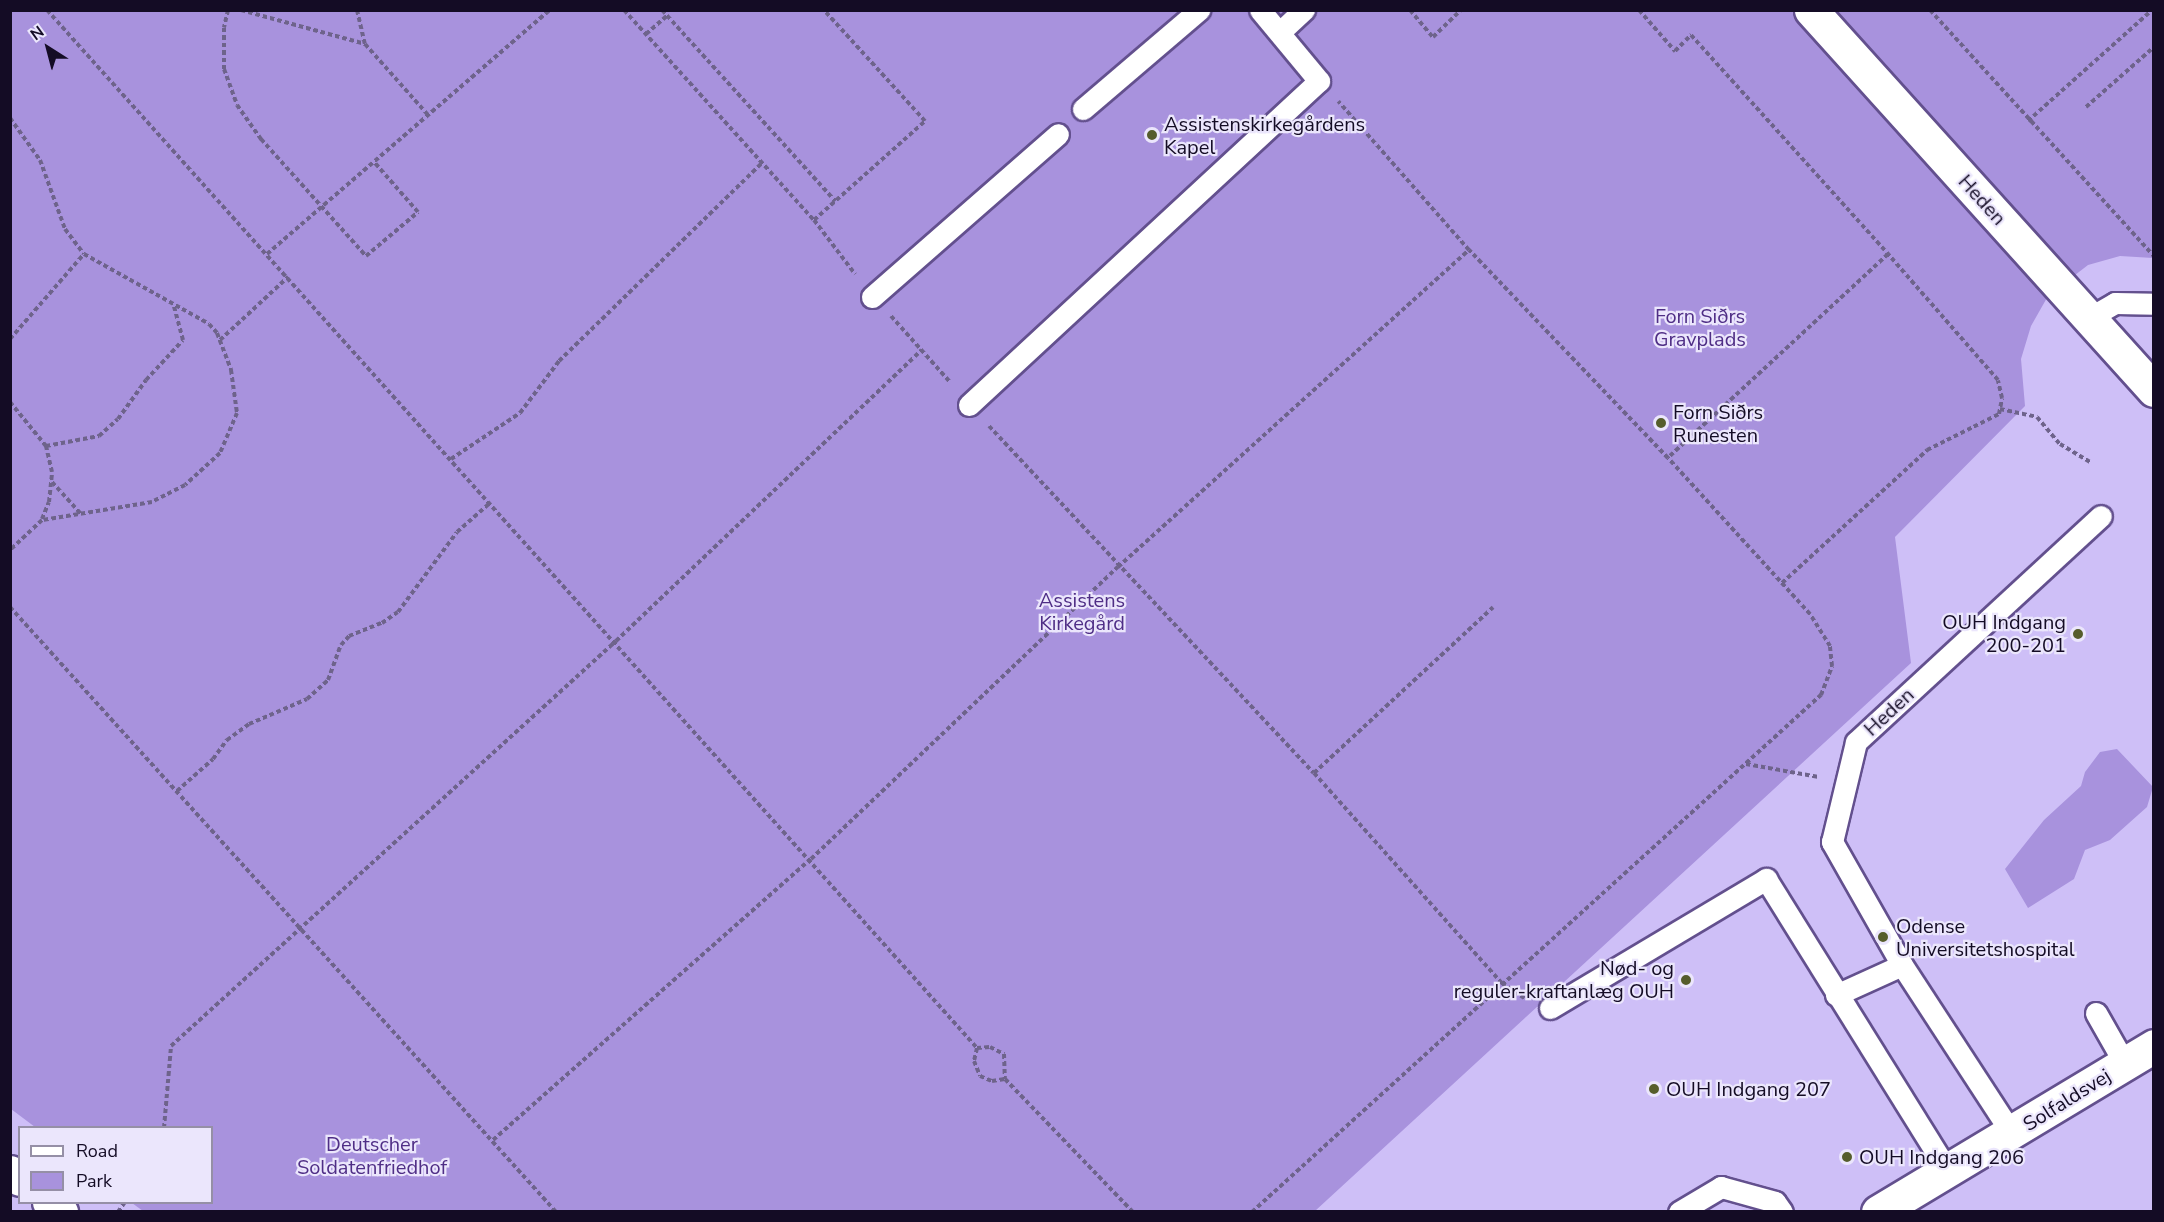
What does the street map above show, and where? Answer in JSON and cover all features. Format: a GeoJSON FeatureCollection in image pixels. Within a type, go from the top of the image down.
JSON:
{"type":"FeatureCollection","features":[{"type":"Feature","properties":{"kind":"street","name":"Heden"},"geometry":{"type":"LineString","coordinates":[[1811,10],[2154,390]]}},
{"type":"Feature","properties":{"kind":"street","name":"Solfaldsvej"},"geometry":{"type":"LineString","coordinates":[[1878,1212],[2012,1134],[2154,1046]]}},
{"type":"Feature","properties":{"kind":"lane"},"geometry":{"type":"LineString","coordinates":[[1083,109],[1199,10]]}},
{"type":"Feature","properties":{"kind":"lane"},"geometry":{"type":"LineString","coordinates":[[969,405],[1319,81],[1260,10]]}},
{"type":"Feature","properties":{"kind":"lane"},"geometry":{"type":"LineString","coordinates":[[1280,32],[1304,10]]}},
{"type":"Feature","properties":{"kind":"lane"},"geometry":{"type":"LineString","coordinates":[[873,297],[1058,134]]}},
{"type":"Feature","properties":{"kind":"lane"},"geometry":{"type":"LineString","coordinates":[[2089,318],[2115,303],[2154,304]]}},
{"type":"Feature","properties":{"kind":"lane","name":"Heden"},"geometry":{"type":"LineString","coordinates":[[2012,1134],[1902,965],[1832,842],[1857,742],[2101,516]]}},
{"type":"Feature","properties":{"kind":"lane"},"geometry":{"type":"LineString","coordinates":[[1550,1008],[1766,879],[1836,995],[1948,1171]]}},
{"type":"Feature","properties":{"kind":"lane"},"geometry":{"type":"LineString","coordinates":[[1836,995],[1902,965]]}},
{"type":"Feature","properties":{"kind":"lane"},"geometry":{"type":"LineString","coordinates":[[2096,1013],[2125,1064]]}},
{"type":"Feature","properties":{"kind":"lane"},"geometry":{"type":"LineString","coordinates":[[1679,1212],[1721,1187],[1774,1202],[1782,1212]]}},
{"type":"Feature","properties":{"kind":"path"},"geometry":{"type":"LineString","coordinates":[[47,10],[616,641],[977,1048]]}},
{"type":"Feature","properties":{"kind":"path"},"geometry":{"type":"LineString","coordinates":[[228,10],[224,69],[237,105],[261,139],[366,256],[418,212],[374,162]]}},
{"type":"Feature","properties":{"kind":"path"},"geometry":{"type":"LineString","coordinates":[[240,10],[365,44]]}},
{"type":"Feature","properties":{"kind":"path"},"geometry":{"type":"LineString","coordinates":[[357,10],[365,44],[428,115]]}},
{"type":"Feature","properties":{"kind":"path"},"geometry":{"type":"LineString","coordinates":[[267,254],[550,10]]}},
{"type":"Feature","properties":{"kind":"path"},"geometry":{"type":"LineString","coordinates":[[624,10],[814,220],[873,297],[969,405],[1118,567],[1314,773],[1502,983],[1527,1000],[1550,1008]]}},
{"type":"Feature","properties":{"kind":"path"},"geometry":{"type":"LineString","coordinates":[[662,10],[835,201]]}},
{"type":"Feature","properties":{"kind":"path"},"geometry":{"type":"LineString","coordinates":[[814,220],[925,121],[824,10]]}},
{"type":"Feature","properties":{"kind":"path"},"geometry":{"type":"LineString","coordinates":[[1410,10],[1433,37],[1461,10]]}},
{"type":"Feature","properties":{"kind":"path"},"geometry":{"type":"LineString","coordinates":[[1639,10],[1675,51],[1691,35],[1998,380],[1999,414],[1977,428],[1927,450],[1782,583]]}},
{"type":"Feature","properties":{"kind":"path"},"geometry":{"type":"LineString","coordinates":[[1930,10],[2028,121],[2154,256]]}},
{"type":"Feature","properties":{"kind":"path"},"geometry":{"type":"LineString","coordinates":[[2028,121],[2152,10]]}},
{"type":"Feature","properties":{"kind":"path"},"geometry":{"type":"LineString","coordinates":[[646,34],[667,16]]}},
{"type":"Feature","properties":{"kind":"path"},"geometry":{"type":"LineString","coordinates":[[2086,107],[2154,47]]}},
{"type":"Feature","properties":{"kind":"path"},"geometry":{"type":"LineString","coordinates":[[1252,1212],[1821,695],[1832,666],[1830,646],[1810,614],[1668,458],[1469,250],[1319,81]]}},
{"type":"Feature","properties":{"kind":"path"},"geometry":{"type":"LineString","coordinates":[[10,118],[40,160],[65,229],[84,254],[209,324],[220,340],[231,370],[237,413],[220,453],[185,484],[152,502],[42,520]]}},
{"type":"Feature","properties":{"kind":"path"},"geometry":{"type":"LineString","coordinates":[[451,459],[520,412],[559,361],[762,163]]}},
{"type":"Feature","properties":{"kind":"path"},"geometry":{"type":"LineString","coordinates":[[493,1140],[811,859],[1118,567],[1469,250]]}},
{"type":"Feature","properties":{"kind":"path"},"geometry":{"type":"LineString","coordinates":[[10,339],[84,254]]}},
{"type":"Feature","properties":{"kind":"path"},"geometry":{"type":"LineString","coordinates":[[1668,458],[1888,254]]}},
{"type":"Feature","properties":{"kind":"path"},"geometry":{"type":"LineString","coordinates":[[220,340],[288,277]]}},
{"type":"Feature","properties":{"kind":"path"},"geometry":{"type":"LineString","coordinates":[[46,446],[99,436],[118,419],[146,380],[183,340],[174,305]]}},
{"type":"Feature","properties":{"kind":"path"},"geometry":{"type":"LineString","coordinates":[[164,1126],[171,1046],[616,641],[922,350]]}},
{"type":"Feature","properties":{"kind":"path"},"geometry":{"type":"LineString","coordinates":[[10,402],[46,446],[51,482],[42,520],[10,550]]}},
{"type":"Feature","properties":{"kind":"path"},"geometry":{"type":"LineString","coordinates":[[2000,409],[2037,417],[2060,444],[2092,463]]}},
{"type":"Feature","properties":{"kind":"path"},"geometry":{"type":"LineString","coordinates":[[51,482],[81,514]]}},
{"type":"Feature","properties":{"kind":"path"},"geometry":{"type":"LineString","coordinates":[[177,791],[213,759],[227,740],[249,724],[307,699],[328,680],[340,645],[349,636],[382,623],[398,612],[457,532],[490,502]]}},
{"type":"Feature","properties":{"kind":"path"},"geometry":{"type":"LineString","coordinates":[[10,607],[556,1212]]}},
{"type":"Feature","properties":{"kind":"path"},"geometry":{"type":"LineString","coordinates":[[1314,773],[1493,607]]}},
{"type":"Feature","properties":{"kind":"path"},"geometry":{"type":"LineString","coordinates":[[1746,764],[1847,782]]}},
{"type":"Feature","properties":{"kind":"path"},"geometry":{"type":"LineString","coordinates":[[977,1048],[990,1047],[1004,1054],[1005,1078],[1133,1212]]}},
{"type":"Feature","properties":{"kind":"path"},"geometry":{"type":"LineString","coordinates":[[977,1048],[974,1061],[980,1076],[992,1081],[1005,1078]]}},
{"type":"Feature","properties":{"kind":"green space","name":"Assistens Kirkegård"},"geometry":{"type":"Polygon","coordinates":[[[10,11],[2153,11],[2153,258],[2120,256],[2088,265],[2048,296],[2031,326],[2021,359],[2025,406],[1895,537],[1911,663],[1315,1211],[143,1211],[133,1204],[213,1204],[213,1126],[34,1126],[11,1109],[10,11]]]}},
{"type":"Feature","properties":{"kind":"green space"},"geometry":{"type":"Polygon","coordinates":[[[2117,749],[2153,787],[2147,807],[2110,840],[2085,850],[2074,879],[2028,908],[2005,869],[2044,820],[2081,786],[2085,772],[2100,752],[2117,749]]]}},
{"type":"Feature","properties":{"kind":"place","name":"Assistenskirkegårdens Kapel"},"geometry":{"type":"Point","coordinates":[1152,135]}},
{"type":"Feature","properties":{"kind":"place","name":"Forn Siðrs Runesten"},"geometry":{"type":"Point","coordinates":[1661,423]}},
{"type":"Feature","properties":{"kind":"place","name":"OUH Indgang 200-201"},"geometry":{"type":"Point","coordinates":[2078,634]}},
{"type":"Feature","properties":{"kind":"place","name":"Odense Universitetshospital"},"geometry":{"type":"Point","coordinates":[1883,937]}},
{"type":"Feature","properties":{"kind":"place","name":"Nød- og reguler-kraftanlæg OUH"},"geometry":{"type":"Point","coordinates":[1686,980]}},
{"type":"Feature","properties":{"kind":"place","name":"OUH Indgang 207"},"geometry":{"type":"Point","coordinates":[1654,1089]}},
{"type":"Feature","properties":{"kind":"place","name":"OUH Indgang 206"},"geometry":{"type":"Point","coordinates":[1847,1157]}},
{"type":"Feature","properties":{"kind":"park label","name":"Forn Siðrs Gravplads"},"geometry":{"type":"Point","coordinates":[1700,328]}},
{"type":"Feature","properties":{"kind":"park label","name":"Deutscher Soldatenfriedhof"},"geometry":{"type":"Point","coordinates":[372,1156]}}]}
